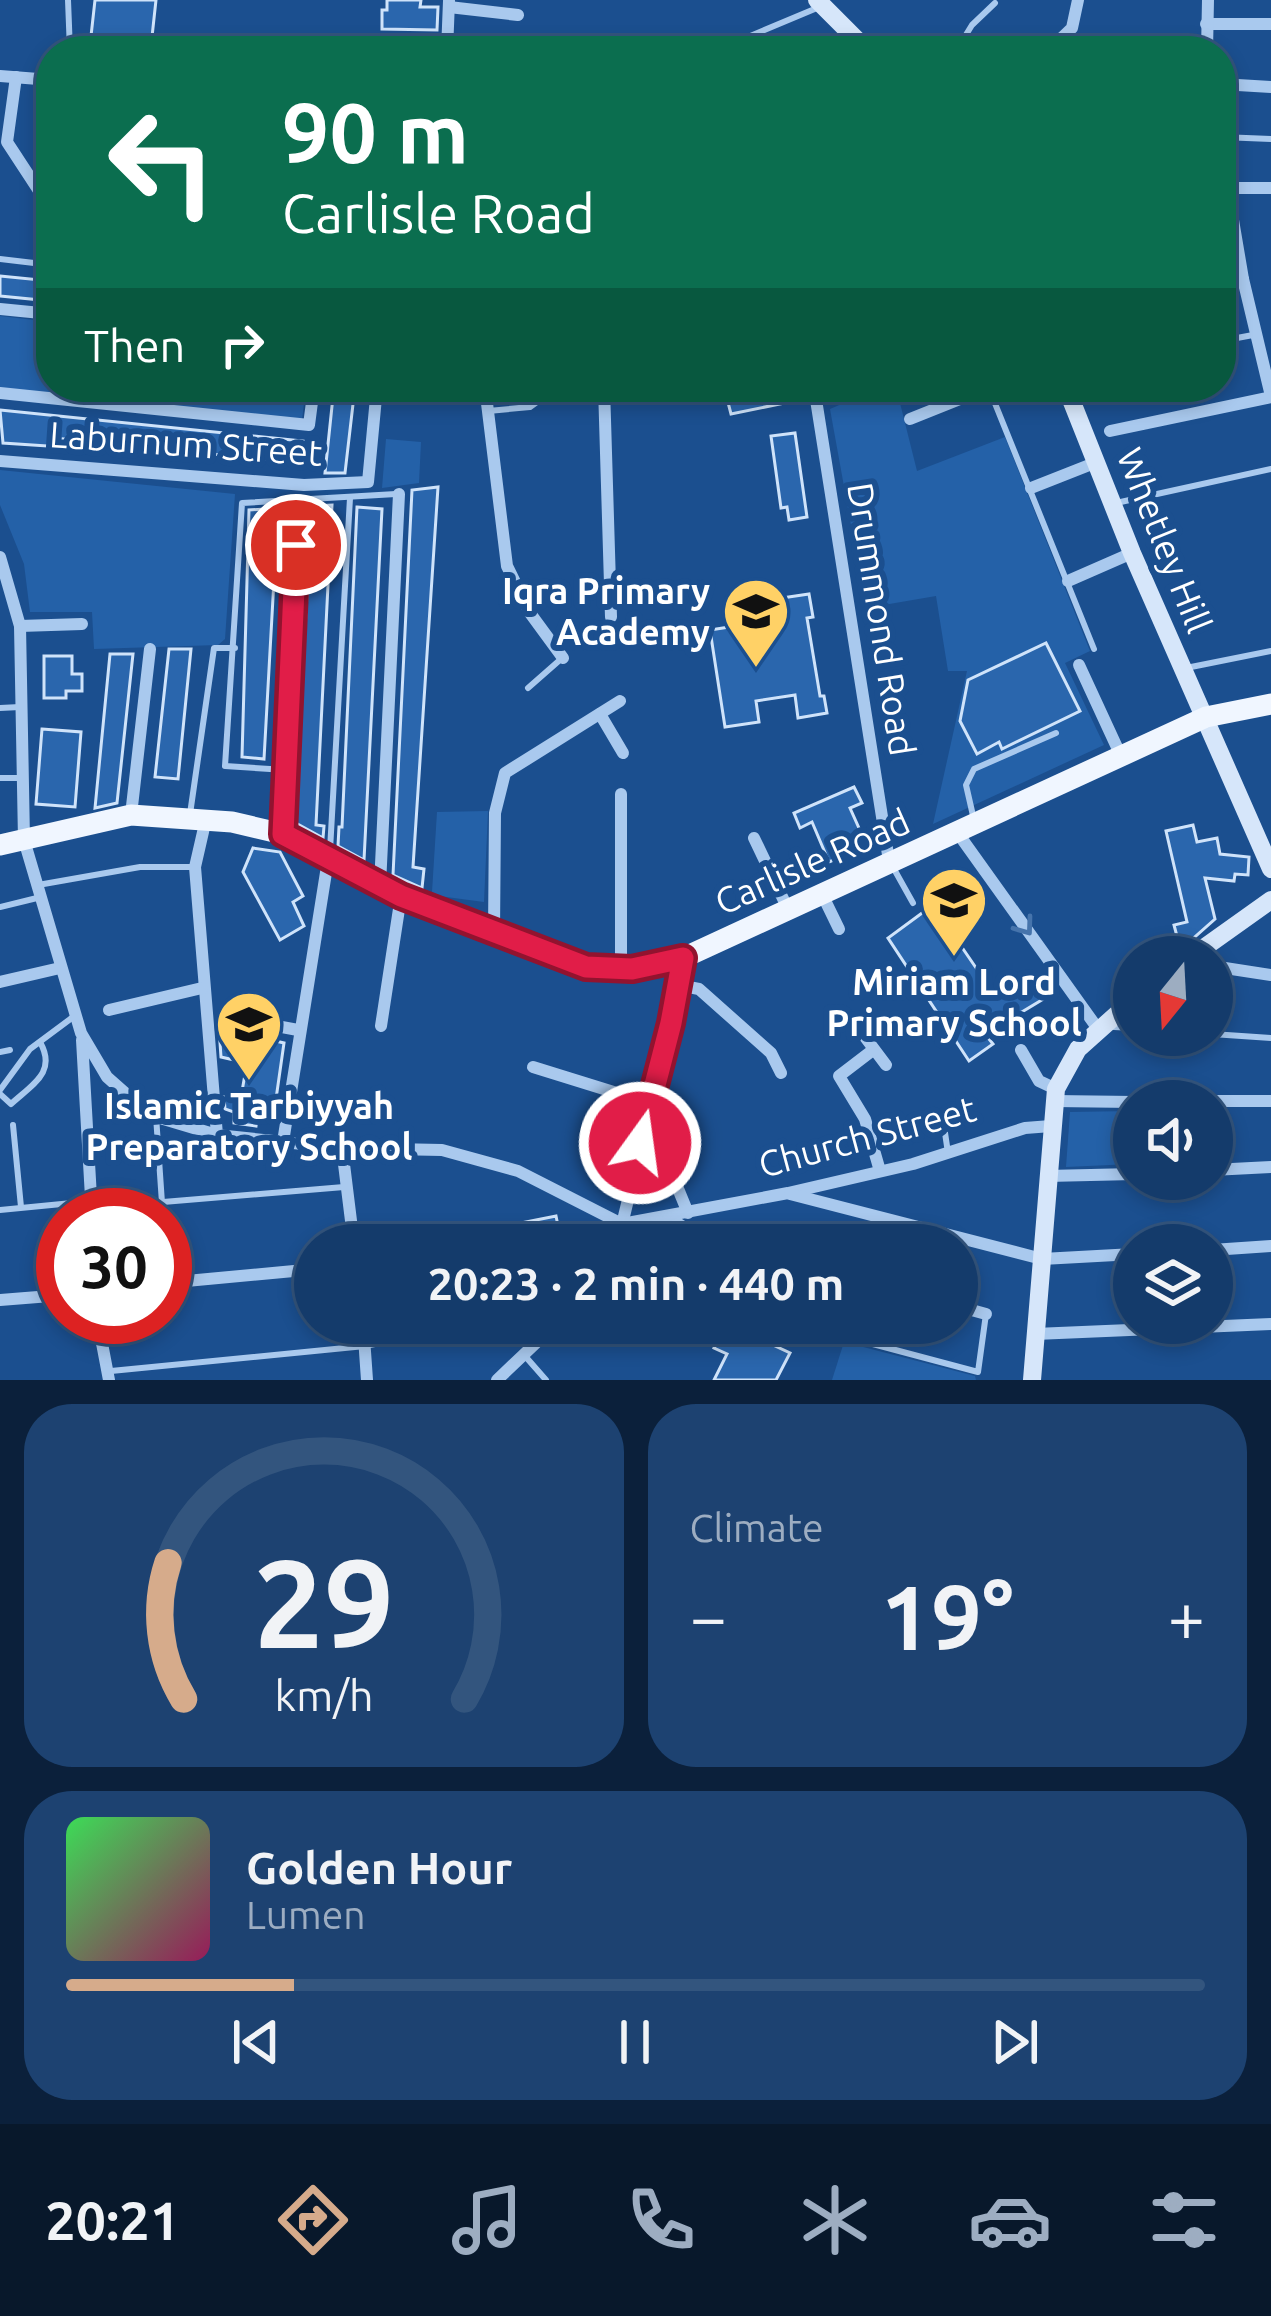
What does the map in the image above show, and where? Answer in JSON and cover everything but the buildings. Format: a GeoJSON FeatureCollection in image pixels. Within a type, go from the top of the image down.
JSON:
{"type":"FeatureCollection","features":[{"type":"Feature","properties":{"kind":"main road"},"geometry":{"type":"LineString","coordinates":[[819,3],[853,36]]}},
{"type":"Feature","properties":{"kind":"main road","name":"Whetley Hill"},"geometry":{"type":"LineString","coordinates":[[1072,402],[1132,554],[1271,869]]}},
{"type":"Feature","properties":{"kind":"main road","name":"Carlisle Road"},"geometry":{"type":"LineString","coordinates":[[0,844],[131,814],[197,818],[283,834],[401,896],[586,967],[621,970],[683,958],[1206,717],[1271,704]]}},
{"type":"Feature","properties":{"kind":"main road"},"geometry":{"type":"LineString","coordinates":[[1220,936],[1271,900]]}},
{"type":"Feature","properties":{"kind":"main road"},"geometry":{"type":"LineString","coordinates":[[1032,1380],[1055,1095],[1066,1066],[1113,1017]]}},
{"type":"Feature","properties":{"kind":"street"},"geometry":{"type":"LineString","coordinates":[[1064,36],[1072,28],[1078,0]]}},
{"type":"Feature","properties":{"kind":"street"},"geometry":{"type":"LineString","coordinates":[[1206,36],[1208,0]]}},
{"type":"Feature","properties":{"kind":"street"},"geometry":{"type":"LineString","coordinates":[[448,36],[449,3],[518,15]]}},
{"type":"Feature","properties":{"kind":"street"},"geometry":{"type":"LineString","coordinates":[[1206,24],[1271,24]]}},
{"type":"Feature","properties":{"kind":"street"},"geometry":{"type":"LineString","coordinates":[[0,76],[36,79]]}},
{"type":"Feature","properties":{"kind":"street"},"geometry":{"type":"LineString","coordinates":[[16,77],[7,142],[36,185]]}},
{"type":"Feature","properties":{"kind":"street"},"geometry":{"type":"LineString","coordinates":[[1236,85],[1271,87]]}},
{"type":"Feature","properties":{"kind":"street"},"geometry":{"type":"LineString","coordinates":[[1236,188],[1271,188]]}},
{"type":"Feature","properties":{"kind":"street"},"geometry":{"type":"LineString","coordinates":[[1110,431],[1271,396],[1236,256]]}},
{"type":"Feature","properties":{"kind":"street"},"geometry":{"type":"LineString","coordinates":[[1236,280],[1243,279]]}},
{"type":"Feature","properties":{"kind":"street"},"geometry":{"type":"LineString","coordinates":[[0,309],[36,313]]}},
{"type":"Feature","properties":{"kind":"street"},"geometry":{"type":"LineString","coordinates":[[1255,329],[1271,320]]}},
{"type":"Feature","properties":{"kind":"street"},"geometry":{"type":"LineString","coordinates":[[0,393],[36,397]]}},
{"type":"Feature","properties":{"kind":"street"},"geometry":{"type":"LineString","coordinates":[[87,402],[309,425],[312,402]]}},
{"type":"Feature","properties":{"kind":"street","name":"Laburnum Street"},"geometry":{"type":"LineString","coordinates":[[0,460],[304,485],[368,482],[376,402]]}},
{"type":"Feature","properties":{"kind":"street"},"geometry":{"type":"LineString","coordinates":[[487,402],[506,566],[530,613],[563,658]]}},
{"type":"Feature","properties":{"kind":"street"},"geometry":{"type":"LineString","coordinates":[[604,402],[611,616]]}},
{"type":"Feature","properties":{"kind":"street","name":"Drummond Road"},"geometry":{"type":"LineString","coordinates":[[816,402],[889,861]]}},
{"type":"Feature","properties":{"kind":"street"},"geometry":{"type":"LineString","coordinates":[[910,419],[952,402]]}},
{"type":"Feature","properties":{"kind":"street"},"geometry":{"type":"LineString","coordinates":[[1031,488],[1097,462]]}},
{"type":"Feature","properties":{"kind":"street"},"geometry":{"type":"LineString","coordinates":[[380,885],[399,494]]}},
{"type":"Feature","properties":{"kind":"street"},"geometry":{"type":"LineString","coordinates":[[283,834],[298,500]]}},
{"type":"Feature","properties":{"kind":"street"},"geometry":{"type":"LineString","coordinates":[[1068,581],[1132,554]]}},
{"type":"Feature","properties":{"kind":"street"},"geometry":{"type":"LineString","coordinates":[[0,557],[20,626],[24,840],[81,1033],[90,1188]]}},
{"type":"Feature","properties":{"kind":"street"},"geometry":{"type":"LineString","coordinates":[[20,626],[82,624]]}},
{"type":"Feature","properties":{"kind":"street"},"geometry":{"type":"LineString","coordinates":[[131,814],[150,650]]}},
{"type":"Feature","properties":{"kind":"street"},"geometry":{"type":"LineString","coordinates":[[1079,665],[1120,756]]}},
{"type":"Feature","properties":{"kind":"street"},"geometry":{"type":"LineString","coordinates":[[494,932],[495,813],[506,773],[620,701]]}},
{"type":"Feature","properties":{"kind":"street"},"geometry":{"type":"LineString","coordinates":[[600,714],[623,753]]}},
{"type":"Feature","properties":{"kind":"street"},"geometry":{"type":"LineString","coordinates":[[621,794],[621,970]]}},
{"type":"Feature","properties":{"kind":"street"},"geometry":{"type":"LineString","coordinates":[[197,818],[202,988],[218,1135]]}},
{"type":"Feature","properties":{"kind":"street"},"geometry":{"type":"LineString","coordinates":[[966,828],[1100,1028]]}},
{"type":"Feature","properties":{"kind":"street"},"geometry":{"type":"LineString","coordinates":[[754,838],[787,907]]}},
{"type":"Feature","properties":{"kind":"street"},"geometry":{"type":"LineString","coordinates":[[283,1142],[328,860]]}},
{"type":"Feature","properties":{"kind":"street"},"geometry":{"type":"LineString","coordinates":[[821,892],[839,929]]}},
{"type":"Feature","properties":{"kind":"street"},"geometry":{"type":"LineString","coordinates":[[381,1026],[401,896]]}},
{"type":"Feature","properties":{"kind":"street"},"geometry":{"type":"LineString","coordinates":[[81,1033],[106,1077],[157,1116],[218,1135],[342,1148],[442,1150],[518,1171],[622,1224],[683,958]]}},
{"type":"Feature","properties":{"kind":"street"},"geometry":{"type":"LineString","coordinates":[[0,982],[60,968]]}},
{"type":"Feature","properties":{"kind":"street"},"geometry":{"type":"LineString","coordinates":[[1233,969],[1271,975]]}},
{"type":"Feature","properties":{"kind":"street"},"geometry":{"type":"LineString","coordinates":[[678,985],[699,989],[771,1053],[781,1073]]}},
{"type":"Feature","properties":{"kind":"street"},"geometry":{"type":"LineString","coordinates":[[109,1010],[202,988]]}},
{"type":"Feature","properties":{"kind":"street"},"geometry":{"type":"LineString","coordinates":[[223,1016],[298,1030]]}},
{"type":"Feature","properties":{"kind":"street"},"geometry":{"type":"LineString","coordinates":[[862,1033],[886,1066]]}},
{"type":"Feature","properties":{"kind":"street"},"geometry":{"type":"LineString","coordinates":[[873,1050],[839,1076],[865,1119],[880,1172]]}},
{"type":"Feature","properties":{"kind":"street"},"geometry":{"type":"LineString","coordinates":[[1021,1050],[1039,1081],[1055,1095],[1113,1100]]}},
{"type":"Feature","properties":{"kind":"street"},"geometry":{"type":"LineString","coordinates":[[533,1067],[649,1102]]}},
{"type":"Feature","properties":{"kind":"street"},"geometry":{"type":"LineString","coordinates":[[1233,1101],[1271,1101]]}},
{"type":"Feature","properties":{"kind":"street","name":"Church Street"},"geometry":{"type":"LineString","coordinates":[[622,1224],[880,1172],[1025,1128],[1051,1126]]}},
{"type":"Feature","properties":{"kind":"street"},"geometry":{"type":"LineString","coordinates":[[342,1148],[352,1224]]}},
{"type":"Feature","properties":{"kind":"street"},"geometry":{"type":"LineString","coordinates":[[1233,1169],[1271,1167]]}},
{"type":"Feature","properties":{"kind":"street"},"geometry":{"type":"LineString","coordinates":[[670,1168],[688,1213]]}},
{"type":"Feature","properties":{"kind":"street"},"geometry":{"type":"LineString","coordinates":[[1047,1176],[1113,1174]]}},
{"type":"Feature","properties":{"kind":"street"},"geometry":{"type":"LineString","coordinates":[[788,1193],[1042,1259],[1113,1255]]}},
{"type":"Feature","properties":{"kind":"street"},"geometry":{"type":"LineString","coordinates":[[667,1216],[679,1224]]}},
{"type":"Feature","properties":{"kind":"street"},"geometry":{"type":"LineString","coordinates":[[1233,1249],[1271,1246]]}},
{"type":"Feature","properties":{"kind":"street"},"geometry":{"type":"LineString","coordinates":[[192,1280],[294,1271]]}},
{"type":"Feature","properties":{"kind":"street"},"geometry":{"type":"LineString","coordinates":[[0,1300],[36,1297]]}},
{"type":"Feature","properties":{"kind":"street"},"geometry":{"type":"LineString","coordinates":[[978,1312],[986,1314]]}},
{"type":"Feature","properties":{"kind":"street"},"geometry":{"type":"LineString","coordinates":[[1035,1334],[1271,1324]]}},
{"type":"Feature","properties":{"kind":"street"},"geometry":{"type":"LineString","coordinates":[[103,1344],[108,1376]]}},
{"type":"Feature","properties":{"kind":"street"},"geometry":{"type":"LineString","coordinates":[[497,1380],[537,1344]]}},
{"type":"Feature","properties":{"kind":"street"},"geometry":{"type":"LineString","coordinates":[[365,1346],[367,1380]]}},
{"type":"Feature","properties":{"kind":"lane"},"geometry":{"type":"LineString","coordinates":[[68,0],[69,36]]}},
{"type":"Feature","properties":{"kind":"lane"},"geometry":{"type":"LineString","coordinates":[[750,36],[819,3]]}},
{"type":"Feature","properties":{"kind":"lane"},"geometry":{"type":"LineString","coordinates":[[965,36],[995,3]]}},
{"type":"Feature","properties":{"kind":"lane"},"geometry":{"type":"LineString","coordinates":[[1236,138],[1271,139]]}},
{"type":"Feature","properties":{"kind":"lane"},"geometry":{"type":"LineString","coordinates":[[0,259],[36,263]]}},
{"type":"Feature","properties":{"kind":"lane"},"geometry":{"type":"LineString","coordinates":[[1236,336],[1255,329]]}},
{"type":"Feature","properties":{"kind":"lane"},"geometry":{"type":"LineString","coordinates":[[488,411],[538,402]]}},
{"type":"Feature","properties":{"kind":"lane"},"geometry":{"type":"LineString","coordinates":[[995,402],[1094,649]]}},
{"type":"Feature","properties":{"kind":"lane"},"geometry":{"type":"LineString","coordinates":[[1113,503],[1271,469]]}},
{"type":"Feature","properties":{"kind":"lane"},"geometry":{"type":"LineString","coordinates":[[286,770],[225,766],[242,503],[399,494]]}},
{"type":"Feature","properties":{"kind":"lane"},"geometry":{"type":"LineString","coordinates":[[328,860],[350,497]]}},
{"type":"Feature","properties":{"kind":"lane"},"geometry":{"type":"LineString","coordinates":[[197,818],[214,648],[235,648]]}},
{"type":"Feature","properties":{"kind":"lane"},"geometry":{"type":"LineString","coordinates":[[1183,669],[1271,651]]}},
{"type":"Feature","properties":{"kind":"lane"},"geometry":{"type":"LineString","coordinates":[[528,688],[563,658]]}},
{"type":"Feature","properties":{"kind":"lane"},"geometry":{"type":"LineString","coordinates":[[0,708],[22,707]]}},
{"type":"Feature","properties":{"kind":"lane"},"geometry":{"type":"LineString","coordinates":[[966,828],[966,784],[974,769],[1056,733]]}},
{"type":"Feature","properties":{"kind":"lane"},"geometry":{"type":"LineString","coordinates":[[0,778],[24,778]]}},
{"type":"Feature","properties":{"kind":"lane"},"geometry":{"type":"LineString","coordinates":[[889,861],[913,903]]}},
{"type":"Feature","properties":{"kind":"lane"},"geometry":{"type":"LineString","coordinates":[[0,907],[39,891],[140,867],[195,867]]}},
{"type":"Feature","properties":{"kind":"lane"},"geometry":{"type":"LineString","coordinates":[[40,1042],[48,1060],[45,1073],[11,1104],[0,1092],[30,1049],[76,1015]]}},
{"type":"Feature","properties":{"kind":"lane"},"geometry":{"type":"LineString","coordinates":[[1100,1028],[1113,1028]]}},
{"type":"Feature","properties":{"kind":"lane"},"geometry":{"type":"LineString","coordinates":[[1233,1035],[1271,1038]]}},
{"type":"Feature","properties":{"kind":"lane"},"geometry":{"type":"LineString","coordinates":[[948,1110],[944,1126],[948,1153]]}},
{"type":"Feature","properties":{"kind":"lane"},"geometry":{"type":"LineString","coordinates":[[157,1116],[161,1188]]}},
{"type":"Feature","properties":{"kind":"lane"},"geometry":{"type":"LineString","coordinates":[[13,1125],[21,1208]]}},
{"type":"Feature","properties":{"kind":"lane"},"geometry":{"type":"LineString","coordinates":[[192,1200],[348,1186]]}},
{"type":"Feature","properties":{"kind":"lane"},"geometry":{"type":"LineString","coordinates":[[0,1210],[36,1207]]}},
{"type":"Feature","properties":{"kind":"lane"},"geometry":{"type":"LineString","coordinates":[[873,1344],[978,1372],[986,1314]]}},
{"type":"Feature","properties":{"kind":"lane"},"geometry":{"type":"LineString","coordinates":[[108,1376],[375,1344]]}},
{"type":"Feature","properties":{"kind":"lane"},"geometry":{"type":"LineString","coordinates":[[525,1356],[546,1380]]}},
{"type":"Feature","properties":{"kind":"shaded area"},"geometry":{"type":"Polygon","coordinates":[[[0,316],[36,320],[36,392],[0,388],[0,316]]]}},
{"type":"Feature","properties":{"kind":"shaded area"},"geometry":{"type":"Polygon","coordinates":[[[132,402],[304,402],[302,420],[132,402]]]}},
{"type":"Feature","properties":{"kind":"shaded area"},"geometry":{"type":"Polygon","coordinates":[[[846,402],[900,402],[917,471],[1005,437],[1090,651],[1065,663],[1104,745],[933,824],[967,671],[948,671],[936,596],[866,608],[830,409],[846,402]]]}},
{"type":"Feature","properties":{"kind":"shaded area"},"geometry":{"type":"Polygon","coordinates":[[[386,439],[421,442],[419,483],[382,488],[386,439]]]}},
{"type":"Feature","properties":{"kind":"shaded area"},"geometry":{"type":"Polygon","coordinates":[[[0,470],[235,494],[225,639],[218,645],[94,649],[92,612],[30,612],[24,564],[0,505],[0,470]]]}},
{"type":"Feature","properties":{"kind":"shaded area"},"geometry":{"type":"Polygon","coordinates":[[[488,811],[484,902],[432,892],[437,812],[488,811]]]}},
{"type":"Feature","properties":{"kind":"shaded area"},"geometry":{"type":"Polygon","coordinates":[[[1113,1111],[1113,1165],[1066,1167],[1070,1112],[1113,1111]]]}},
{"type":"Feature","properties":{"kind":"shaded area"},"geometry":{"type":"Polygon","coordinates":[[[843,1344],[852,1344],[976,1380],[832,1380],[843,1344]]]}},
{"type":"Feature","properties":{"kind":"place","name":"Iqra Primary Academy"},"geometry":{"type":"Point","coordinates":[756,670]}},
{"type":"Feature","properties":{"kind":"place","name":"Miriam Lord Primary School"},"geometry":{"type":"Point","coordinates":[954,959]}},
{"type":"Feature","properties":{"kind":"place","name":"Islamic Tarbiyyah Preparatory School"},"geometry":{"type":"Point","coordinates":[249,1083]}},
{"type":"Feature","properties":{"kind":"route"},"geometry":{"type":"LineString","coordinates":[[296,545],[283,834],[401,896],[586,967],[632,969],[683,958],[640,1143]]}}]}
